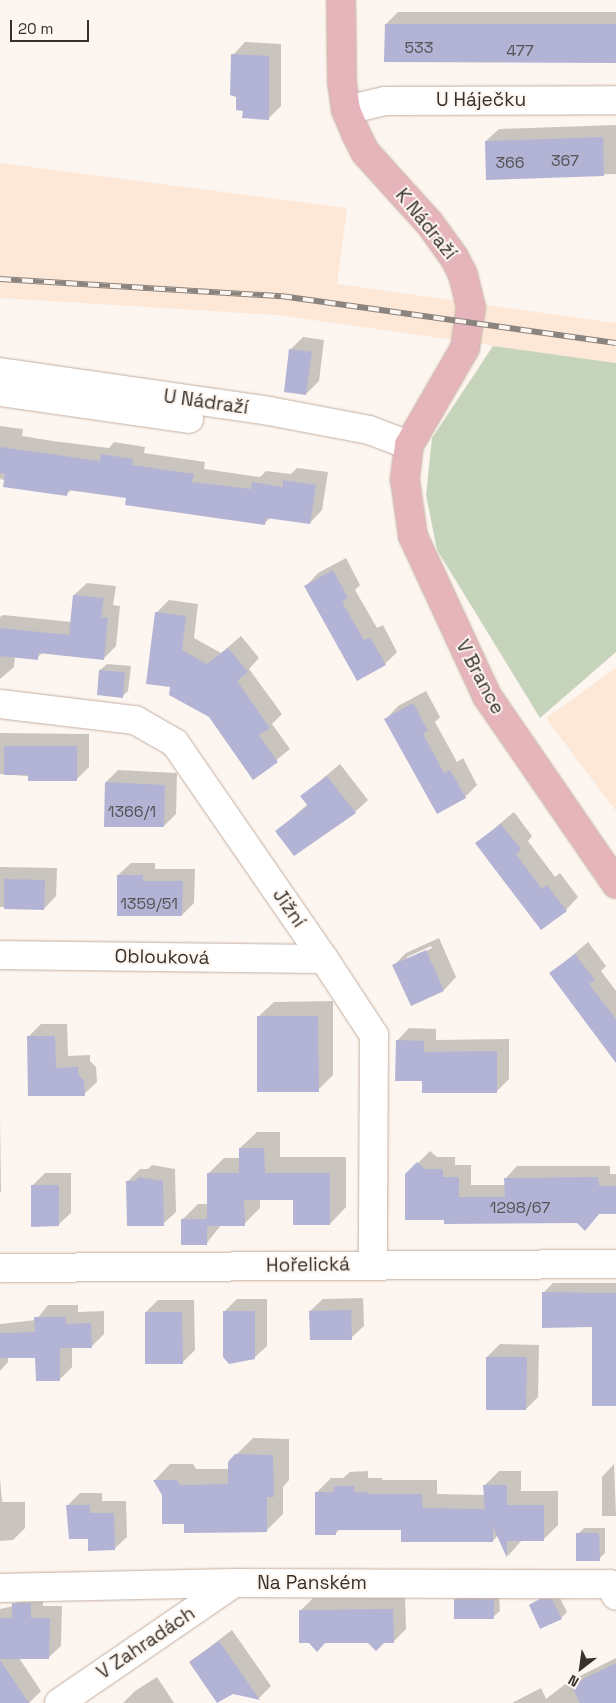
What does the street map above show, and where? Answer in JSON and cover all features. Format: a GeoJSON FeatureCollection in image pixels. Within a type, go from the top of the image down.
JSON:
{"type":"FeatureCollection","features":[{"type":"Feature","properties":{"kind":"main road","name":"K Nádraží"},"geometry":{"type":"LineString","coordinates":[[342,0],[342,82],[346,110],[365,152],[430,224],[454,257],[469,290],[470,322],[465,348],[409,445]]}},
{"type":"Feature","properties":{"kind":"main road","name":"V Brance"},"geometry":{"type":"LineString","coordinates":[[409,445],[405,480],[413,536],[438,594],[487,696],[616,884]]}},
{"type":"Feature","properties":{"kind":"street","name":"U Háječku"},"geometry":{"type":"LineString","coordinates":[[346,110],[385,101],[616,100]]}},
{"type":"Feature","properties":{"kind":"street","name":"U Nádraží"},"geometry":{"type":"LineString","coordinates":[[0,372],[269,411],[369,430],[409,445]]}},
{"type":"Feature","properties":{"kind":"street"},"geometry":{"type":"LineString","coordinates":[[0,392],[257,429],[269,411]]}},
{"type":"Feature","properties":{"kind":"street","name":"Jižní"},"geometry":{"type":"LineString","coordinates":[[0,704],[135,720],[175,743],[324,959],[374,1035],[373,1264]]}},
{"type":"Feature","properties":{"kind":"street","name":"Oblouková"},"geometry":{"type":"LineString","coordinates":[[0,955],[324,959]]}},
{"type":"Feature","properties":{"kind":"street","name":"Hořelická"},"geometry":{"type":"LineString","coordinates":[[0,1268],[373,1264],[616,1264]]}},
{"type":"Feature","properties":{"kind":"street","name":"Na Panském"},"geometry":{"type":"LineString","coordinates":[[0,1588],[234,1583],[610,1584],[616,1596]]}},
{"type":"Feature","properties":{"kind":"street","name":"V Zahradách"},"geometry":{"type":"LineString","coordinates":[[58,1703],[234,1583]]}},
{"type":"Feature","properties":{"kind":"shaded area"},"geometry":{"type":"Polygon","coordinates":[[[0,163],[347,208],[337,284],[616,323],[616,363],[278,315],[0,298],[0,163]]]}},
{"type":"Feature","properties":{"kind":"shaded area"},"geometry":{"type":"Polygon","coordinates":[[[616,668],[616,811],[546,718],[616,668]]]}},
{"type":"Feature","properties":{"kind":"green space"},"geometry":{"type":"Polygon","coordinates":[[[493,346],[616,363],[616,652],[540,718],[437,550],[426,495],[432,438],[493,346]]]}},
{"type":"Feature","properties":{"kind":"building"},"geometry":{"type":"Polygon","coordinates":[[[385,24],[616,24],[616,63],[384,62],[385,24]]]}},
{"type":"Feature","properties":{"kind":"building"},"geometry":{"type":"Polygon","coordinates":[[[231,54],[269,56],[269,120],[242,118],[243,111],[236,110],[236,97],[230,95],[231,54]]]}},
{"type":"Feature","properties":{"kind":"building"},"geometry":{"type":"Polygon","coordinates":[[[603,137],[604,176],[486,180],[485,141],[603,137]]]}},
{"type":"Feature","properties":{"kind":"building"},"geometry":{"type":"Polygon","coordinates":[[[289,349],[312,352],[306,395],[284,392],[289,349]]]}},
{"type":"Feature","properties":{"kind":"building"},"geometry":{"type":"Polygon","coordinates":[[[0,447],[100,461],[101,454],[133,459],[132,465],[194,474],[192,482],[251,489],[252,482],[283,487],[283,480],[316,485],[310,524],[266,518],[265,525],[125,505],[126,498],[68,490],[67,496],[3,487],[5,474],[0,473],[0,447]]]}},
{"type":"Feature","properties":{"kind":"building"},"geometry":{"type":"Polygon","coordinates":[[[333,570],[348,598],[342,602],[364,640],[370,637],[386,665],[357,681],[304,586],[333,570]]]}},
{"type":"Feature","properties":{"kind":"building"},"geometry":{"type":"Polygon","coordinates":[[[73,595],[104,598],[101,617],[108,618],[104,660],[38,653],[38,660],[0,656],[0,628],[69,635],[73,595]]]}},
{"type":"Feature","properties":{"kind":"building"},"geometry":{"type":"Polygon","coordinates":[[[155,612],[186,616],[182,650],[207,664],[228,648],[248,672],[237,681],[270,728],[259,735],[278,762],[253,780],[209,717],[169,695],[170,687],[146,684],[155,612]]]}},
{"type":"Feature","properties":{"kind":"building"},"geometry":{"type":"Polygon","coordinates":[[[99,670],[125,672],[123,698],[97,695],[99,670]]]}},
{"type":"Feature","properties":{"kind":"building"},"geometry":{"type":"Polygon","coordinates":[[[413,703],[428,731],[423,734],[444,773],[450,770],[466,798],[437,814],[384,719],[413,703]]]}},
{"type":"Feature","properties":{"kind":"building"},"geometry":{"type":"Polygon","coordinates":[[[4,746],[77,746],[77,781],[28,781],[28,775],[4,775],[4,746]]]}},
{"type":"Feature","properties":{"kind":"building"},"geometry":{"type":"Polygon","coordinates":[[[327,776],[356,813],[294,856],[275,831],[308,806],[300,796],[327,776]]]}},
{"type":"Feature","properties":{"kind":"building"},"geometry":{"type":"Polygon","coordinates":[[[105,782],[165,785],[164,827],[104,827],[105,782]]]}},
{"type":"Feature","properties":{"kind":"building"},"geometry":{"type":"Polygon","coordinates":[[[501,824],[521,849],[516,854],[542,889],[547,885],[567,911],[541,930],[475,843],[501,824]]]}},
{"type":"Feature","properties":{"kind":"building"},"geometry":{"type":"Polygon","coordinates":[[[117,875],[143,875],[143,881],[183,881],[182,916],[117,916],[117,875]]]}},
{"type":"Feature","properties":{"kind":"building"},"geometry":{"type":"Polygon","coordinates":[[[4,879],[45,880],[44,910],[4,909],[4,879]]]}},
{"type":"Feature","properties":{"kind":"building"},"geometry":{"type":"Polygon","coordinates":[[[426,950],[444,991],[411,1006],[392,965],[426,950]]]}},
{"type":"Feature","properties":{"kind":"building"},"geometry":{"type":"Polygon","coordinates":[[[575,954],[595,980],[589,984],[616,1019],[616,1063],[549,973],[575,954]]]}},
{"type":"Feature","properties":{"kind":"building"},"geometry":{"type":"Polygon","coordinates":[[[257,1016],[318,1016],[319,1092],[257,1092],[257,1016]]]}},
{"type":"Feature","properties":{"kind":"building"},"geometry":{"type":"Polygon","coordinates":[[[27,1036],[55,1036],[56,1068],[78,1067],[78,1074],[84,1080],[85,1096],[28,1096],[27,1036]]]}},
{"type":"Feature","properties":{"kind":"building"},"geometry":{"type":"Polygon","coordinates":[[[396,1040],[424,1041],[424,1052],[497,1051],[497,1093],[422,1093],[422,1081],[395,1081],[396,1040]]]}},
{"type":"Feature","properties":{"kind":"building"},"geometry":{"type":"Polygon","coordinates":[[[239,1148],[264,1148],[265,1173],[330,1173],[330,1225],[293,1225],[293,1200],[244,1200],[245,1226],[207,1226],[207,1245],[181,1245],[181,1219],[207,1219],[207,1173],[239,1173],[239,1148]]]}},
{"type":"Feature","properties":{"kind":"building"},"geometry":{"type":"Polygon","coordinates":[[[417,1162],[425,1169],[443,1169],[443,1177],[459,1177],[459,1197],[505,1197],[504,1178],[598,1177],[599,1186],[616,1186],[616,1214],[599,1214],[585,1231],[577,1223],[444,1224],[444,1220],[405,1220],[405,1174],[417,1162]]]}},
{"type":"Feature","properties":{"kind":"building"},"geometry":{"type":"Polygon","coordinates":[[[139,1177],[163,1181],[164,1226],[127,1226],[126,1181],[135,1181],[139,1177]]]}},
{"type":"Feature","properties":{"kind":"building"},"geometry":{"type":"Polygon","coordinates":[[[31,1185],[59,1185],[59,1226],[31,1227],[31,1185]]]}},
{"type":"Feature","properties":{"kind":"building"},"geometry":{"type":"Polygon","coordinates":[[[542,1292],[616,1293],[616,1406],[592,1406],[592,1327],[542,1328],[542,1292]]]}},
{"type":"Feature","properties":{"kind":"building"},"geometry":{"type":"Polygon","coordinates":[[[351,1310],[352,1340],[310,1340],[309,1311],[351,1310]]]}},
{"type":"Feature","properties":{"kind":"building"},"geometry":{"type":"Polygon","coordinates":[[[223,1311],[255,1311],[255,1359],[229,1364],[223,1357],[223,1311]]]}},
{"type":"Feature","properties":{"kind":"building"},"geometry":{"type":"Polygon","coordinates":[[[145,1312],[182,1312],[183,1364],[145,1364],[145,1312]]]}},
{"type":"Feature","properties":{"kind":"building"},"geometry":{"type":"Polygon","coordinates":[[[34,1317],[66,1317],[66,1324],[91,1323],[92,1348],[60,1348],[60,1381],[36,1381],[35,1358],[0,1358],[0,1333],[35,1332],[34,1317]]]}},
{"type":"Feature","properties":{"kind":"building"},"geometry":{"type":"Polygon","coordinates":[[[486,1357],[527,1357],[526,1410],[486,1410],[486,1357]]]}},
{"type":"Feature","properties":{"kind":"building"},"geometry":{"type":"Polygon","coordinates":[[[235,1454],[273,1455],[274,1497],[267,1497],[267,1532],[184,1533],[184,1524],[162,1524],[162,1495],[153,1480],[177,1480],[180,1485],[228,1484],[228,1462],[235,1454]]]}},
{"type":"Feature","properties":{"kind":"building"},"geometry":{"type":"Polygon","coordinates":[[[483,1485],[507,1485],[507,1505],[544,1505],[544,1541],[507,1541],[507,1558],[493,1527],[493,1542],[401,1542],[401,1530],[336,1530],[336,1535],[315,1535],[315,1492],[334,1492],[334,1486],[354,1486],[354,1492],[367,1492],[367,1494],[422,1494],[423,1508],[485,1509],[483,1485]]]}},
{"type":"Feature","properties":{"kind":"building"},"geometry":{"type":"Polygon","coordinates":[[[66,1505],[90,1505],[90,1513],[114,1513],[115,1550],[88,1551],[88,1539],[69,1539],[66,1505]]]}},
{"type":"Feature","properties":{"kind":"building"},"geometry":{"type":"Polygon","coordinates":[[[576,1533],[599,1533],[600,1561],[576,1561],[576,1533]]]}},
{"type":"Feature","properties":{"kind":"building"},"geometry":{"type":"Polygon","coordinates":[[[454,1599],[494,1599],[494,1619],[454,1619],[454,1599]]]}},
{"type":"Feature","properties":{"kind":"building"},"geometry":{"type":"Polygon","coordinates":[[[540,1599],[552,1599],[562,1619],[540,1629],[529,1605],[540,1599]]]}},
{"type":"Feature","properties":{"kind":"building"},"geometry":{"type":"Polygon","coordinates":[[[12,1603],[31,1603],[31,1618],[50,1618],[49,1659],[0,1659],[0,1618],[12,1618],[12,1603]]]}},
{"type":"Feature","properties":{"kind":"building"},"geometry":{"type":"Polygon","coordinates":[[[393,1609],[394,1643],[384,1643],[376,1651],[368,1643],[325,1643],[317,1652],[309,1643],[299,1643],[299,1610],[393,1609]]]}},
{"type":"Feature","properties":{"kind":"building"},"geometry":{"type":"Polygon","coordinates":[[[219,1641],[260,1700],[233,1694],[217,1703],[189,1662],[219,1641]]]}},
{"type":"Feature","properties":{"kind":"building"},"geometry":{"type":"Polygon","coordinates":[[[0,1660],[29,1703],[0,1703],[0,1660]]]}},
{"type":"Feature","properties":{"kind":"building"},"geometry":{"type":"Polygon","coordinates":[[[616,1663],[616,1703],[580,1703],[571,1685],[616,1663]]]}},
{"type":"Feature","properties":{"kind":"railway"},"geometry":{"type":"LineString","coordinates":[[0,279],[281,296],[616,343]]}}]}
